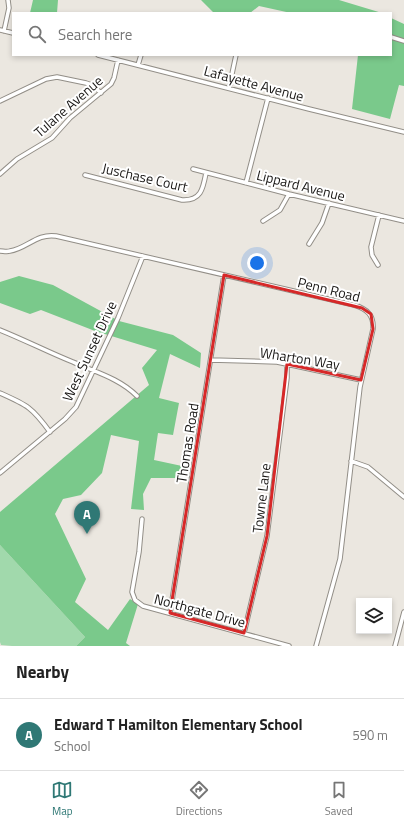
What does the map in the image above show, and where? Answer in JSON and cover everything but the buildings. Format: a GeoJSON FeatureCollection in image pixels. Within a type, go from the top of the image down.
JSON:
{"type":"FeatureCollection","features":[{"type":"Feature","properties":{"kind":"street"},"geometry":{"type":"LineString","coordinates":[[8,0],[9,9],[2,30],[12,33]]}},
{"type":"Feature","properties":{"kind":"street"},"geometry":{"type":"LineString","coordinates":[[392,37],[404,41]]}},
{"type":"Feature","properties":{"kind":"street","name":"Lafayette Avenue"},"geometry":{"type":"LineString","coordinates":[[102,56],[268,98],[309,110],[404,132]]}},
{"type":"Feature","properties":{"kind":"street"},"geometry":{"type":"LineString","coordinates":[[138,65],[141,56]]}},
{"type":"Feature","properties":{"kind":"street"},"geometry":{"type":"LineString","coordinates":[[229,88],[236,56]]}},
{"type":"Feature","properties":{"kind":"street","name":"Tulane Avenue"},"geometry":{"type":"LineString","coordinates":[[0,174],[17,158],[52,138],[70,118],[111,84],[118,60]]}},
{"type":"Feature","properties":{"kind":"street"},"geometry":{"type":"LineString","coordinates":[[0,101],[46,80],[57,77],[92,85],[101,93]]}},
{"type":"Feature","properties":{"kind":"street"},"geometry":{"type":"LineString","coordinates":[[246,183],[268,98]]}},
{"type":"Feature","properties":{"kind":"street","name":"Lippard Avenue"},"geometry":{"type":"LineString","coordinates":[[193,169],[289,194],[404,221]]}},
{"type":"Feature","properties":{"kind":"street","name":"Juschase Court"},"geometry":{"type":"LineString","coordinates":[[85,175],[182,200],[190,200],[199,195],[206,173]]}},
{"type":"Feature","properties":{"kind":"street"},"geometry":{"type":"LineString","coordinates":[[263,221],[280,210],[289,194]]}},
{"type":"Feature","properties":{"kind":"street"},"geometry":{"type":"LineString","coordinates":[[309,244],[322,223],[329,203]]}},
{"type":"Feature","properties":{"kind":"street"},"geometry":{"type":"LineString","coordinates":[[378,265],[372,255],[372,247],[379,215]]}},
{"type":"Feature","properties":{"kind":"street","name":"Penn Road"},"geometry":{"type":"LineString","coordinates":[[0,251],[10,251],[33,240],[52,236],[354,305],[368,312],[372,319],[373,329],[361,380],[340,559],[316,646]]}},
{"type":"Feature","properties":{"kind":"street","name":"West Sunset Drive"},"geometry":{"type":"LineString","coordinates":[[0,473],[50,432],[76,407],[118,318],[143,256]]}},
{"type":"Feature","properties":{"kind":"street","name":"Thomas Road"},"geometry":{"type":"LineString","coordinates":[[170,613],[224,275]]}},
{"type":"Feature","properties":{"kind":"street"},"geometry":{"type":"LineString","coordinates":[[0,330],[124,384],[137,396]]}},
{"type":"Feature","properties":{"kind":"street","name":"Wharton Way"},"geometry":{"type":"LineString","coordinates":[[211,360],[287,364],[361,380]]}},
{"type":"Feature","properties":{"kind":"street","name":"Towne Lane"},"geometry":{"type":"LineString","coordinates":[[244,633],[267,536],[286,386],[287,364]]}},
{"type":"Feature","properties":{"kind":"street"},"geometry":{"type":"LineString","coordinates":[[0,392],[30,408],[50,432]]}},
{"type":"Feature","properties":{"kind":"street"},"geometry":{"type":"LineString","coordinates":[[351,461],[368,467],[404,497]]}},
{"type":"Feature","properties":{"kind":"street","name":"Northgate Drive"},"geometry":{"type":"LineString","coordinates":[[142,519],[132,592],[135,600],[143,606],[290,646]]}},
{"type":"Feature","properties":{"kind":"street"},"geometry":{"type":"LineString","coordinates":[[395,646],[404,612]]}},
{"type":"Feature","properties":{"kind":"highlighted area"},"geometry":{"type":"Polygon","coordinates":[[[224,275],[362,308],[371,314],[373,329],[361,380],[287,364],[267,536],[244,633],[170,613],[224,275]]]}},
{"type":"Feature","properties":{"kind":"green space"},"geometry":{"type":"Polygon","coordinates":[[[33,0],[58,0],[57,12],[30,12],[33,0]]]}},
{"type":"Feature","properties":{"kind":"green space"},"geometry":{"type":"Polygon","coordinates":[[[201,0],[339,0],[379,12],[286,12],[259,6],[251,12],[213,12],[201,0]]]}},
{"type":"Feature","properties":{"kind":"green space"},"geometry":{"type":"Polygon","coordinates":[[[392,18],[404,24],[404,86],[399,85],[390,119],[352,109],[358,56],[392,56],[392,18]]]}},
{"type":"Feature","properties":{"kind":"green space"},"geometry":{"type":"Polygon","coordinates":[[[19,276],[53,285],[119,321],[173,335],[201,353],[200,368],[170,354],[159,398],[179,403],[173,435],[158,433],[154,460],[182,466],[180,478],[151,478],[143,494],[144,510],[131,509],[139,441],[111,435],[102,473],[81,495],[63,499],[55,514],[86,579],[75,602],[108,630],[130,599],[138,604],[126,643],[130,646],[76,646],[85,637],[0,545],[0,512],[149,385],[142,368],[157,350],[95,331],[41,310],[30,314],[0,303],[0,282],[19,276]]]}},
{"type":"Feature","properties":{"kind":"green space"},"geometry":{"type":"Polygon","coordinates":[[[0,545],[85,637],[76,646],[1,645],[0,545]]]}},
{"type":"Feature","properties":{"kind":"place","name":"Edward T Hamilton Elementary School"},"geometry":{"type":"Point","coordinates":[87,534]}}]}
